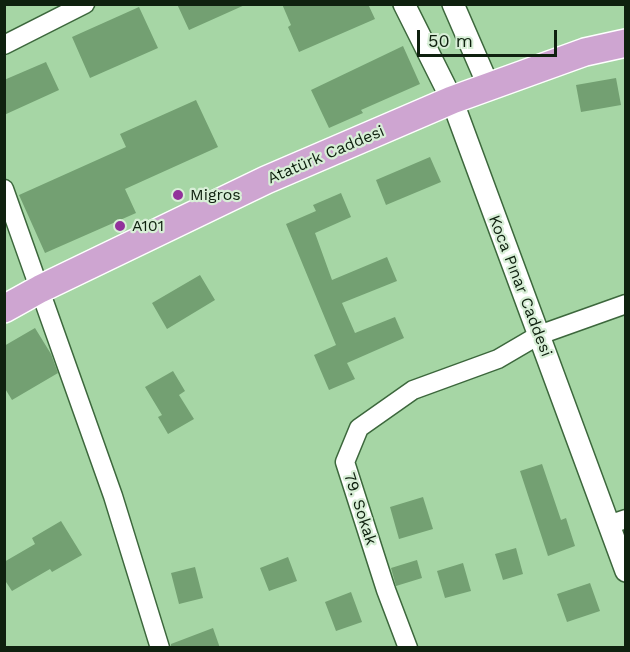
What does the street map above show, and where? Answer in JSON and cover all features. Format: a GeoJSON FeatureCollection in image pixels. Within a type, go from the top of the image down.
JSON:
{"type":"FeatureCollection","features":[{"type":"Feature","properties":{"kind":"main road","name":"Atatürk Caddesi"},"geometry":{"type":"LineString","coordinates":[[4,309],[40,289],[266,180],[452,100],[585,52],[626,43]]}},
{"type":"Feature","properties":{"kind":"street"},"geometry":{"type":"LineString","coordinates":[[4,45],[86,4]]}},
{"type":"Feature","properties":{"kind":"street","name":"Koca Pınar Caddesi"},"geometry":{"type":"LineString","coordinates":[[404,4],[452,100],[539,335],[616,522],[626,571]]}},
{"type":"Feature","properties":{"kind":"street"},"geometry":{"type":"LineString","coordinates":[[453,4],[489,87]]}},
{"type":"Feature","properties":{"kind":"street"},"geometry":{"type":"LineString","coordinates":[[4,189],[113,496],[160,648]]}},
{"type":"Feature","properties":{"kind":"street","name":"79. Sokak"},"geometry":{"type":"LineString","coordinates":[[408,648],[386,590],[345,462],[359,428],[413,390],[498,359],[539,335],[626,304]]}},
{"type":"Feature","properties":{"kind":"building"},"geometry":{"type":"Polygon","coordinates":[[[177,4],[247,4],[189,30],[177,4]]]}},
{"type":"Feature","properties":{"kind":"building"},"geometry":{"type":"Polygon","coordinates":[[[282,4],[368,4],[375,19],[299,52],[288,27],[291,25],[282,4]]]}},
{"type":"Feature","properties":{"kind":"building"},"geometry":{"type":"Polygon","coordinates":[[[139,7],[158,48],[90,78],[72,37],[139,7]]]}},
{"type":"Feature","properties":{"kind":"building"},"geometry":{"type":"Polygon","coordinates":[[[403,46],[420,84],[361,110],[363,113],[329,128],[311,90],[403,46]]]}},
{"type":"Feature","properties":{"kind":"building"},"geometry":{"type":"Polygon","coordinates":[[[46,62],[59,90],[4,115],[4,80],[46,62]]]}},
{"type":"Feature","properties":{"kind":"building"},"geometry":{"type":"Polygon","coordinates":[[[616,78],[621,105],[581,112],[576,85],[616,78]]]}},
{"type":"Feature","properties":{"kind":"building"},"geometry":{"type":"Polygon","coordinates":[[[196,100],[218,147],[125,189],[136,213],[45,253],[19,195],[126,147],[120,134],[196,100]]]}},
{"type":"Feature","properties":{"kind":"building"},"geometry":{"type":"Polygon","coordinates":[[[430,157],[441,182],[386,205],[376,180],[430,157]]]}},
{"type":"Feature","properties":{"kind":"building"},"geometry":{"type":"Polygon","coordinates":[[[341,193],[351,217],[315,233],[332,280],[387,257],[397,281],[342,303],[355,333],[395,317],[404,338],[347,363],[355,379],[329,390],[314,355],[336,345],[286,224],[316,211],[313,205],[341,193]]]}},
{"type":"Feature","properties":{"kind":"building"},"geometry":{"type":"Polygon","coordinates":[[[200,275],[215,300],[167,329],[152,303],[200,275]]]}},
{"type":"Feature","properties":{"kind":"building"},"geometry":{"type":"Polygon","coordinates":[[[35,328],[51,354],[58,373],[12,400],[4,387],[4,346],[35,328]]]}},
{"type":"Feature","properties":{"kind":"building"},"geometry":{"type":"Polygon","coordinates":[[[173,371],[185,391],[179,395],[194,419],[168,434],[158,417],[162,415],[145,387],[173,371]]]}},
{"type":"Feature","properties":{"kind":"building"},"geometry":{"type":"Polygon","coordinates":[[[542,464],[561,520],[566,518],[575,546],[548,556],[520,471],[542,464]]]}},
{"type":"Feature","properties":{"kind":"building"},"geometry":{"type":"Polygon","coordinates":[[[423,497],[433,529],[399,539],[390,507],[423,497]]]}},
{"type":"Feature","properties":{"kind":"building"},"geometry":{"type":"Polygon","coordinates":[[[61,521],[82,555],[52,572],[50,569],[12,591],[4,579],[4,562],[35,544],[32,538],[61,521]]]}},
{"type":"Feature","properties":{"kind":"building"},"geometry":{"type":"Polygon","coordinates":[[[516,548],[523,574],[503,580],[495,554],[516,548]]]}},
{"type":"Feature","properties":{"kind":"building"},"geometry":{"type":"Polygon","coordinates":[[[288,557],[297,581],[269,591],[260,568],[288,557]]]}},
{"type":"Feature","properties":{"kind":"building"},"geometry":{"type":"Polygon","coordinates":[[[417,560],[422,578],[396,586],[391,568],[417,560]]]}},
{"type":"Feature","properties":{"kind":"building"},"geometry":{"type":"Polygon","coordinates":[[[463,563],[471,591],[445,598],[437,571],[463,563]]]}},
{"type":"Feature","properties":{"kind":"building"},"geometry":{"type":"Polygon","coordinates":[[[195,567],[203,598],[179,604],[171,573],[195,567]]]}},
{"type":"Feature","properties":{"kind":"building"},"geometry":{"type":"Polygon","coordinates":[[[590,583],[600,611],[567,622],[557,594],[590,583]]]}},
{"type":"Feature","properties":{"kind":"building"},"geometry":{"type":"Polygon","coordinates":[[[351,592],[362,622],[336,631],[325,602],[351,592]]]}},
{"type":"Feature","properties":{"kind":"building"},"geometry":{"type":"Polygon","coordinates":[[[213,628],[220,648],[171,648],[171,644],[213,628]]]}},
{"type":"Feature","properties":{"kind":"place","name":"Migros"},"geometry":{"type":"Point","coordinates":[178,195]}},
{"type":"Feature","properties":{"kind":"place","name":"A101"},"geometry":{"type":"Point","coordinates":[120,226]}}]}
